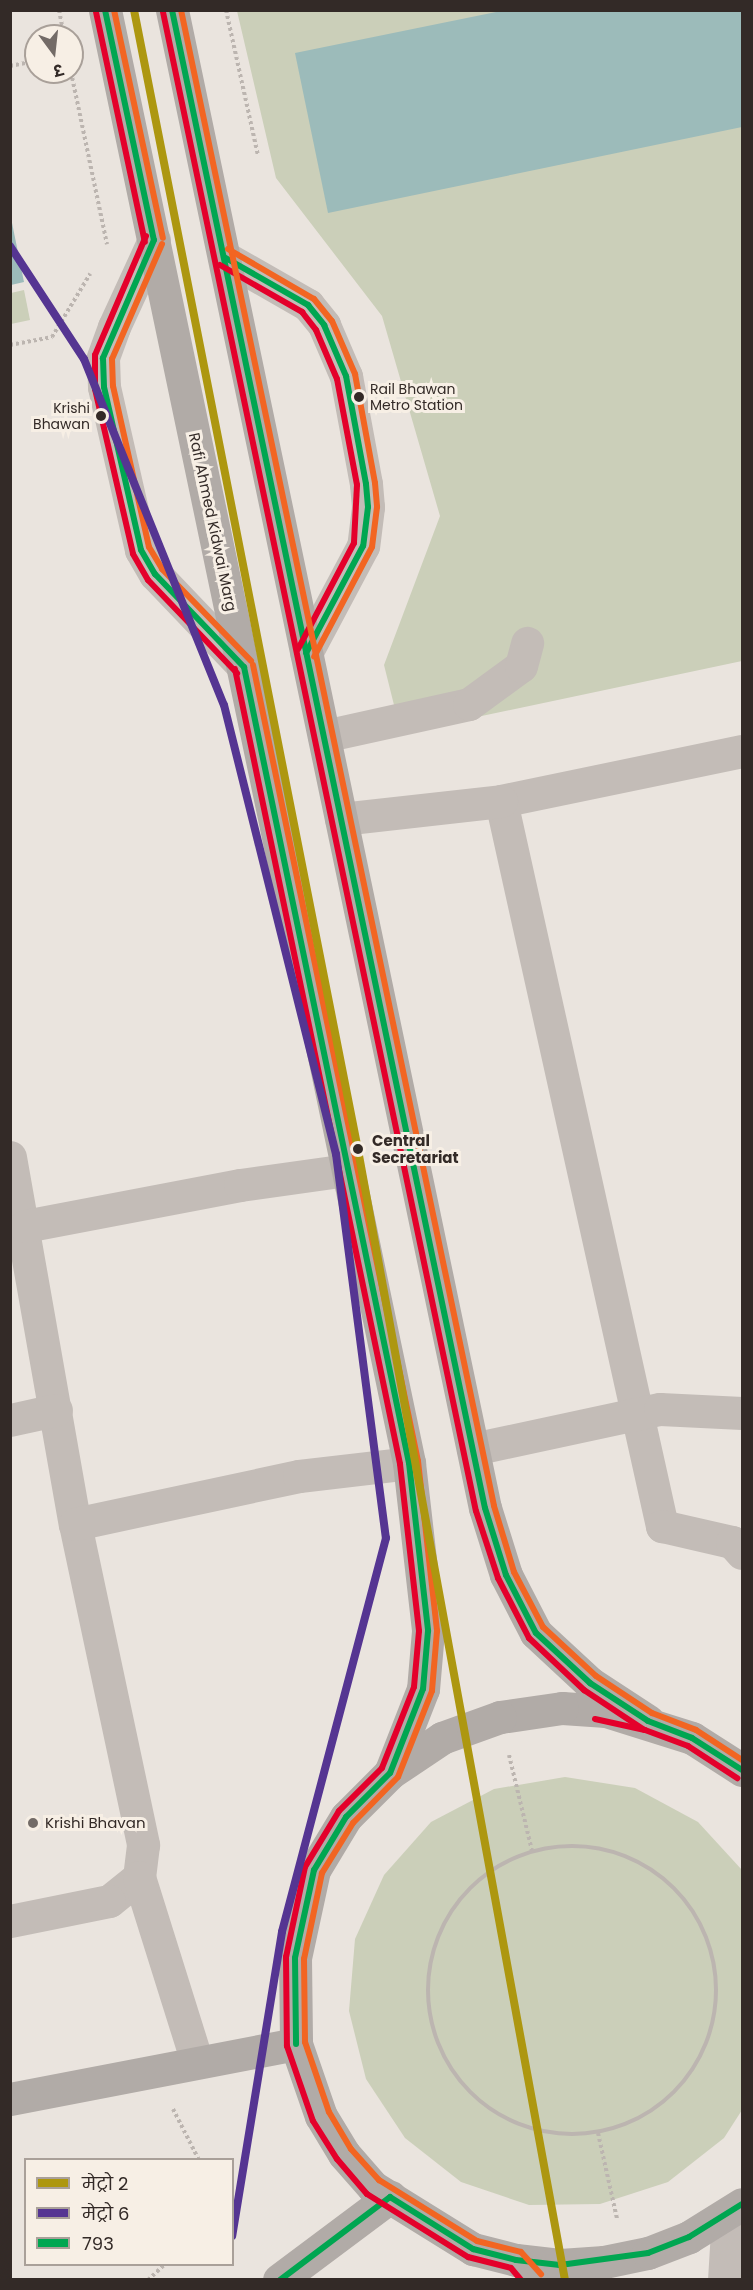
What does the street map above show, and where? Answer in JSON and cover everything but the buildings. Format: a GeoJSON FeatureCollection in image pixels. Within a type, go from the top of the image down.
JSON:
{"type":"FeatureCollection","features":[{"type":"Feature","properties":{"kind":"main road","name":"Rafi Ahmed Kidwai Marg"},"geometry":{"type":"LineString","coordinates":[[105,10],[409,1463],[428,1631],[423,1689],[390,1773]]}},
{"type":"Feature","properties":{"kind":"main road"},"geometry":{"type":"LineString","coordinates":[[172,10],[485,1508],[506,1575],[536,1633],[590,1683],[648,1721]]}},
{"type":"Feature","properties":{"kind":"main road"},"geometry":{"type":"LineString","coordinates":[[735,2209],[689,2237],[626,2258],[525,2270],[473,2249],[373,2187],[344,2154],[326,2126],[296,2044],[295,1958],[314,1870],[346,1817],[390,1773],[442,1738],[500,1717],[562,1708],[606,1711],[648,1721],[692,1738],[742,1770]]}},
{"type":"Feature","properties":{"kind":"main road"},"geometry":{"type":"LineString","coordinates":[[10,2099],[296,2044]]}},
{"type":"Feature","properties":{"kind":"main road"},"geometry":{"type":"LineString","coordinates":[[279,2280],[390,2197]]}},
{"type":"Feature","properties":{"kind":"street"},"geometry":{"type":"LineString","coordinates":[[154,240],[114,327],[103,358],[104,387],[141,550],[155,574],[244,667]]}},
{"type":"Feature","properties":{"kind":"street"},"geometry":{"type":"LineString","coordinates":[[224,257],[308,305],[324,326],[346,376],[366,483],[368,507],[363,546],[306,653]]}},
{"type":"Feature","properties":{"kind":"street"},"geometry":{"type":"LineString","coordinates":[[324,736],[470,704],[521,666],[527,644]]}},
{"type":"Feature","properties":{"kind":"street"},"geometry":{"type":"LineString","coordinates":[[341,819],[501,801],[742,751]]}},
{"type":"Feature","properties":{"kind":"street"},"geometry":{"type":"LineString","coordinates":[[501,801],[635,1415],[662,1526],[739,1543]]}},
{"type":"Feature","properties":{"kind":"street"},"geometry":{"type":"LineString","coordinates":[[10,1157],[25,1226],[75,1524],[144,1845],[139,1877],[197,2062]]}},
{"type":"Feature","properties":{"kind":"street"},"geometry":{"type":"LineString","coordinates":[[25,1226],[240,1185],[347,1170]]}},
{"type":"Feature","properties":{"kind":"street"},"geometry":{"type":"LineString","coordinates":[[472,1449],[660,1409],[742,1413]]}},
{"type":"Feature","properties":{"kind":"street"},"geometry":{"type":"LineString","coordinates":[[10,1420],[56,1410]]}},
{"type":"Feature","properties":{"kind":"street"},"geometry":{"type":"LineString","coordinates":[[75,1524],[299,1476],[409,1463]]}},
{"type":"Feature","properties":{"kind":"street"},"geometry":{"type":"LineString","coordinates":[[10,1921],[109,1902],[139,1877]]}},
{"type":"Feature","properties":{"kind":"street"},"geometry":{"type":"LineString","coordinates":[[724,2280],[735,2209]]}},
{"type":"Feature","properties":{"kind":"path"},"geometry":{"type":"LineString","coordinates":[[226,10],[258,155]]}},
{"type":"Feature","properties":{"kind":"path"},"geometry":{"type":"LineString","coordinates":[[73,84],[107,245],[101,255]]}},
{"type":"Feature","properties":{"kind":"path"},"geometry":{"type":"LineString","coordinates":[[10,345],[52,337],[95,266]]}},
{"type":"Feature","properties":{"kind":"path"},"geometry":{"type":"LineString","coordinates":[[500,1717],[532,1851]]}},
{"type":"Feature","properties":{"kind":"path"},"geometry":{"type":"LineString","coordinates":[[579,1845],[625,1855],[665,1879],[696,1913],[714,1957],[717,2004],[705,2049],[680,2088],[642,2117],[598,2133],[549,2134],[502,2118],[464,2088],[438,2048],[427,1999],[432,1951],[448,1916],[487,1873],[532,1851],[579,1845]]}},
{"type":"Feature","properties":{"kind":"path"},"geometry":{"type":"LineString","coordinates":[[153,2071],[198,2158]]}},
{"type":"Feature","properties":{"kind":"path"},"geometry":{"type":"LineString","coordinates":[[598,2133],[626,2258]]}},
{"type":"Feature","properties":{"kind":"path"},"geometry":{"type":"LineString","coordinates":[[148,2280],[164,2266]]}},
{"type":"Feature","properties":{"kind":"green space"},"geometry":{"type":"Polygon","coordinates":[[[237,11],[742,11],[742,661],[401,733],[384,665],[440,516],[382,316],[276,178],[237,11]]]}},
{"type":"Feature","properties":{"kind":"green space"},"geometry":{"type":"Polygon","coordinates":[[[24,290],[30,320],[11,324],[11,293],[24,290]]]}},
{"type":"Feature","properties":{"kind":"green space"},"geometry":{"type":"Polygon","coordinates":[[[565,1777],[635,1788],[698,1822],[742,1870],[742,2110],[724,2138],[668,2182],[600,2204],[529,2205],[461,2182],[405,2138],[366,2079],[349,2011],[355,1939],[384,1875],[431,1822],[494,1789],[565,1777]]]}},
{"type":"Feature","properties":{"kind":"water"},"geometry":{"type":"Polygon","coordinates":[[[501,11],[742,11],[742,127],[328,213],[295,53],[501,11]]]}},
{"type":"Feature","properties":{"kind":"water"},"geometry":{"type":"Polygon","coordinates":[[[10,213],[24,282],[11,285],[10,285],[10,213]]]}},
{"type":"Feature","properties":{"kind":"metro line","name":"2"},"geometry":{"type":"LineString","coordinates":[[134,10],[358,1150],[565,2280]]}},
{"type":"Feature","properties":{"kind":"metro line","name":"6"},"geometry":{"type":"LineString","coordinates":[[10,246],[84,359],[224,705],[336,1154],[386,1538],[282,1932],[234,2224]]}},
{"type":"Feature","properties":{"kind":"transit line","name":"793"},"geometry":{"type":"LineString","coordinates":[[105,10],[154,240]]}},
{"type":"Feature","properties":{"kind":"transit line"},"geometry":{"type":"LineString","coordinates":[[114,10],[163,238]]}},
{"type":"Feature","properties":{"kind":"transit line","name":"793"},"geometry":{"type":"LineString","coordinates":[[172,10],[485,1508],[506,1575],[536,1633],[590,1683],[648,1721],[692,1738],[742,1770]]}},
{"type":"Feature","properties":{"kind":"transit line"},"geometry":{"type":"LineString","coordinates":[[181,10],[494,1506],[514,1572],[543,1627],[596,1676],[652,1713],[696,1730],[742,1760]]}},
{"type":"Feature","properties":{"kind":"transit line"},"geometry":{"type":"LineString","coordinates":[[96,12],[145,242]]}},
{"type":"Feature","properties":{"kind":"transit line"},"geometry":{"type":"LineString","coordinates":[[163,12],[476,1511],[498,1578],[529,1638],[584,1690],[643,1729]]}},
{"type":"Feature","properties":{"kind":"transit line"},"geometry":{"type":"LineString","coordinates":[[146,236],[95,355],[95,389],[133,554],[148,580],[237,673]]}},
{"type":"Feature","properties":{"kind":"transit line","name":"793"},"geometry":{"type":"LineString","coordinates":[[154,240],[103,358],[104,387],[141,550],[155,574],[244,667]]}},
{"type":"Feature","properties":{"kind":"transit line"},"geometry":{"type":"LineString","coordinates":[[162,244],[112,359],[113,386],[149,547],[162,569],[251,661]]}},
{"type":"Feature","properties":{"kind":"transit line"},"geometry":{"type":"LineString","coordinates":[[228,249],[314,299],[332,321],[355,374],[375,483],[377,507],[372,547],[314,657]]}},
{"type":"Feature","properties":{"kind":"transit line","name":"793"},"geometry":{"type":"LineString","coordinates":[[224,257],[308,305],[324,325],[346,376],[366,484],[368,507],[363,546],[306,653]]}},
{"type":"Feature","properties":{"kind":"transit line"},"geometry":{"type":"LineString","coordinates":[[220,265],[302,312],[316,330],[337,379],[357,485],[354,543],[298,649]]}},
{"type":"Feature","properties":{"kind":"transit line"},"geometry":{"type":"LineString","coordinates":[[253,665],[418,1461],[437,1631],[432,1691],[398,1777],[353,1823],[322,1873],[304,1959],[305,2042],[329,2112],[351,2149],[379,2180],[477,2241],[521,2252],[541,2274]]}},
{"type":"Feature","properties":{"kind":"transit line","name":"793"},"geometry":{"type":"LineString","coordinates":[[244,667],[409,1463],[428,1631],[423,1689],[390,1773],[346,1817],[314,1870],[295,1958],[296,2044]]}},
{"type":"Feature","properties":{"kind":"transit line"},"geometry":{"type":"LineString","coordinates":[[235,669],[400,1464],[419,1631],[414,1687],[382,1768],[339,1811],[305,1867],[286,1957],[287,2046],[313,2121],[337,2159],[367,2194],[468,2257],[511,2268],[521,2280]]}},
{"type":"Feature","properties":{"kind":"transit line"},"geometry":{"type":"LineString","coordinates":[[595,1719],[645,1730],[688,1746],[737,1778]]}},
{"type":"Feature","properties":{"kind":"transit line","name":"793"},"geometry":{"type":"LineString","coordinates":[[280,2280],[390,2197],[473,2249],[516,2260],[560,2265],[648,2253],[689,2237],[742,2204]]}},
{"type":"Feature","properties":{"kind":"place","name":"Rail Bhawan Metro Station"},"geometry":{"type":"Point","coordinates":[359,397]}},
{"type":"Feature","properties":{"kind":"place","name":"Krishi Bhawan"},"geometry":{"type":"Point","coordinates":[101,416]}},
{"type":"Feature","properties":{"kind":"place","name":"Central Secretariat"},"geometry":{"type":"Point","coordinates":[358,1149]}},
{"type":"Feature","properties":{"kind":"place","name":"Krishi Bhavan"},"geometry":{"type":"Point","coordinates":[33,1823]}}]}
